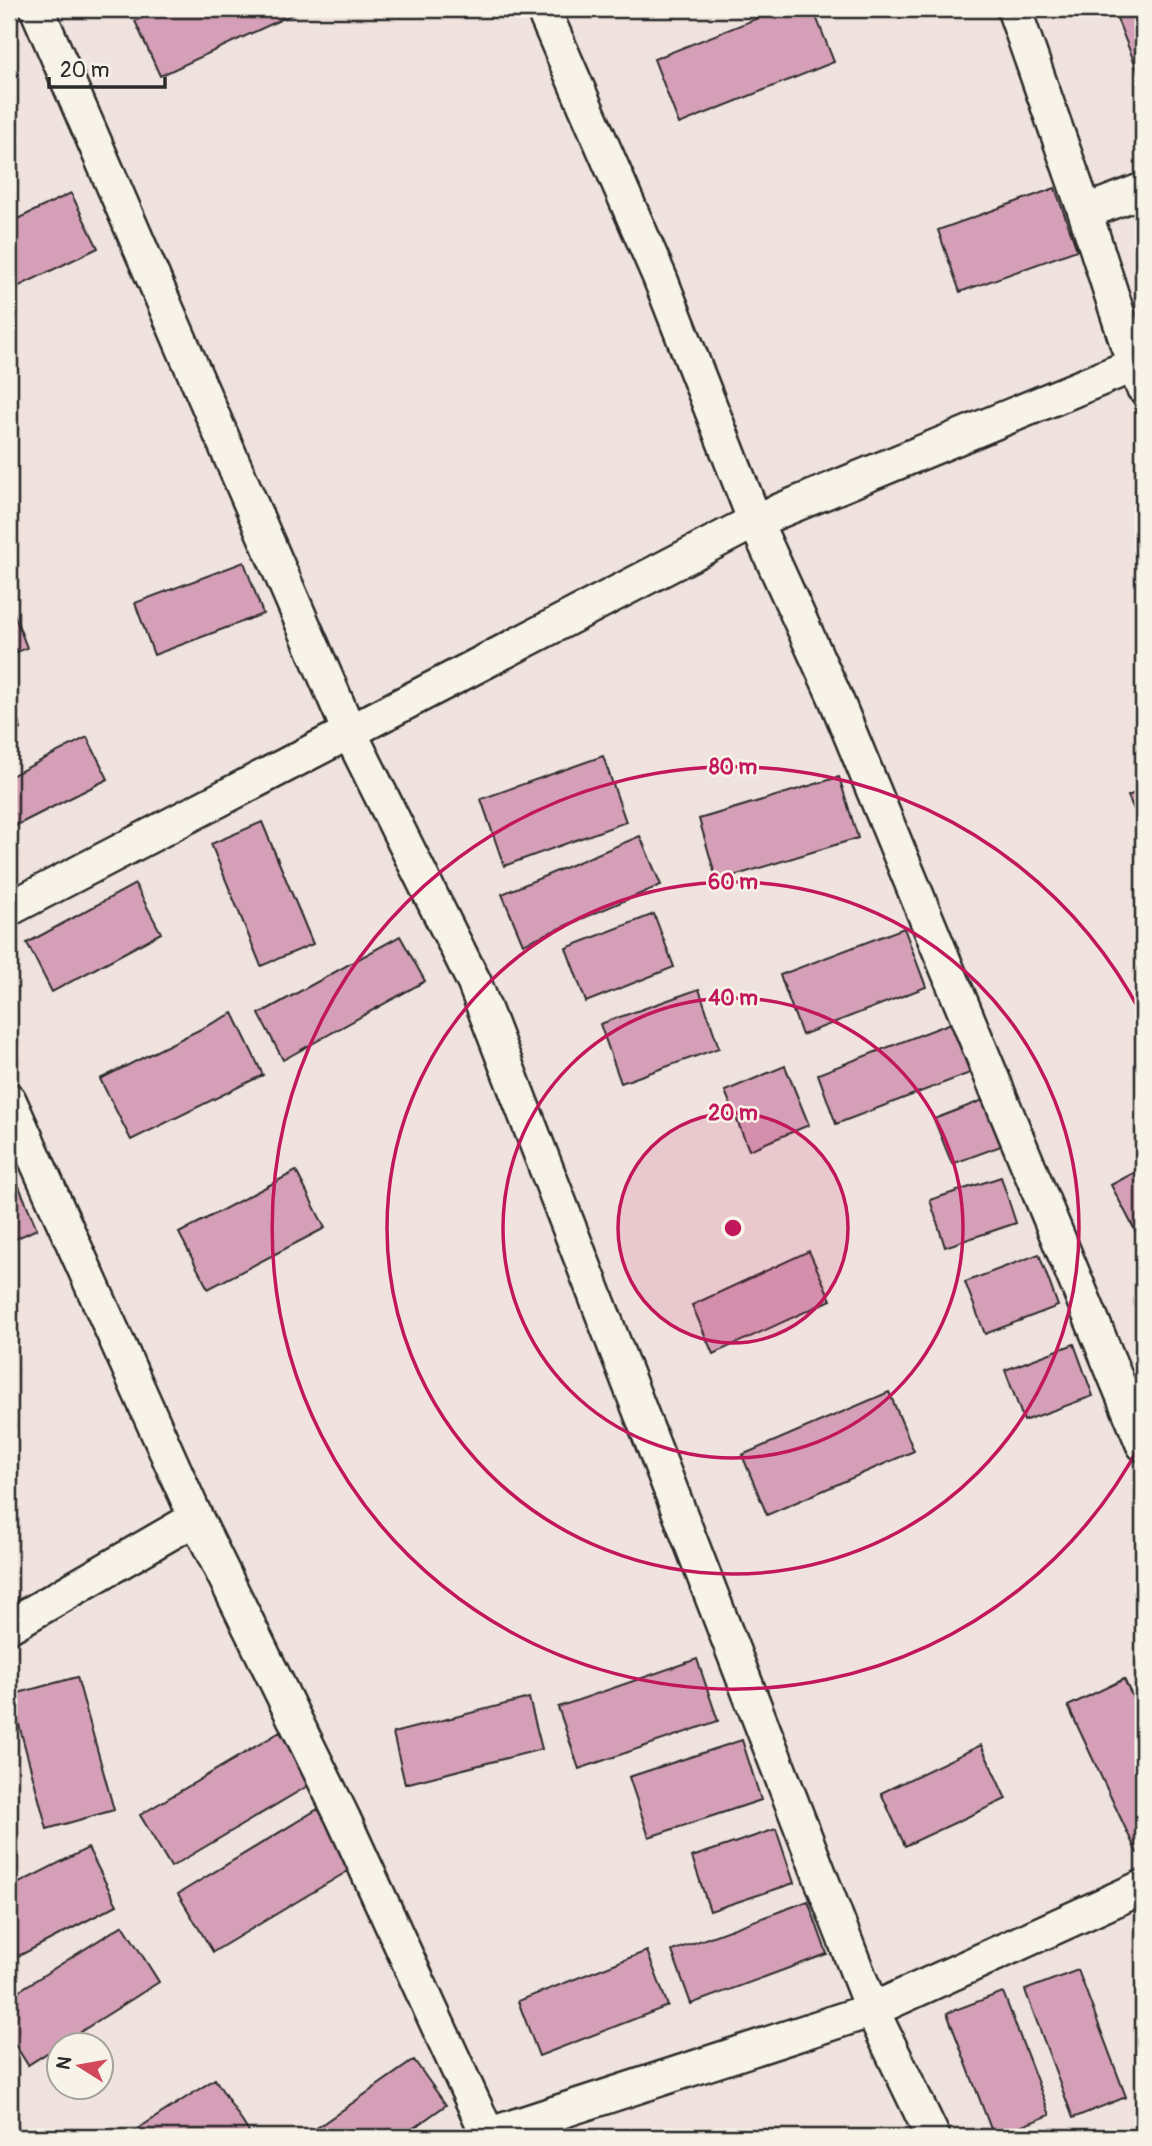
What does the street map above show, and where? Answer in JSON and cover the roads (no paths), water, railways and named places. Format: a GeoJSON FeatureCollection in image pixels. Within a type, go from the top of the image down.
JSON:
{"type":"FeatureCollection","features":[{"type":"Feature","properties":{"kind":"street"},"geometry":{"type":"LineString","coordinates":[[37,9],[349,731],[474,982],[872,2010],[933,2137]]}},
{"type":"Feature","properties":{"kind":"street"},"geometry":{"type":"LineString","coordinates":[[543,9],[660,278],[755,521],[840,710],[1143,1444]]}},
{"type":"Feature","properties":{"kind":"street"},"geometry":{"type":"LineString","coordinates":[[9,909],[755,521],[1139,376],[1086,212],[1014,9]]}},
{"type":"Feature","properties":{"kind":"street"},"geometry":{"type":"LineString","coordinates":[[1086,212],[1143,190]]}},
{"type":"Feature","properties":{"kind":"street"},"geometry":{"type":"LineString","coordinates":[[9,1100],[195,1518],[343,1818],[489,2136],[872,2010],[1143,1887]]}},
{"type":"Feature","properties":{"kind":"street"},"geometry":{"type":"LineString","coordinates":[[9,1626],[195,1518]]}}]}
